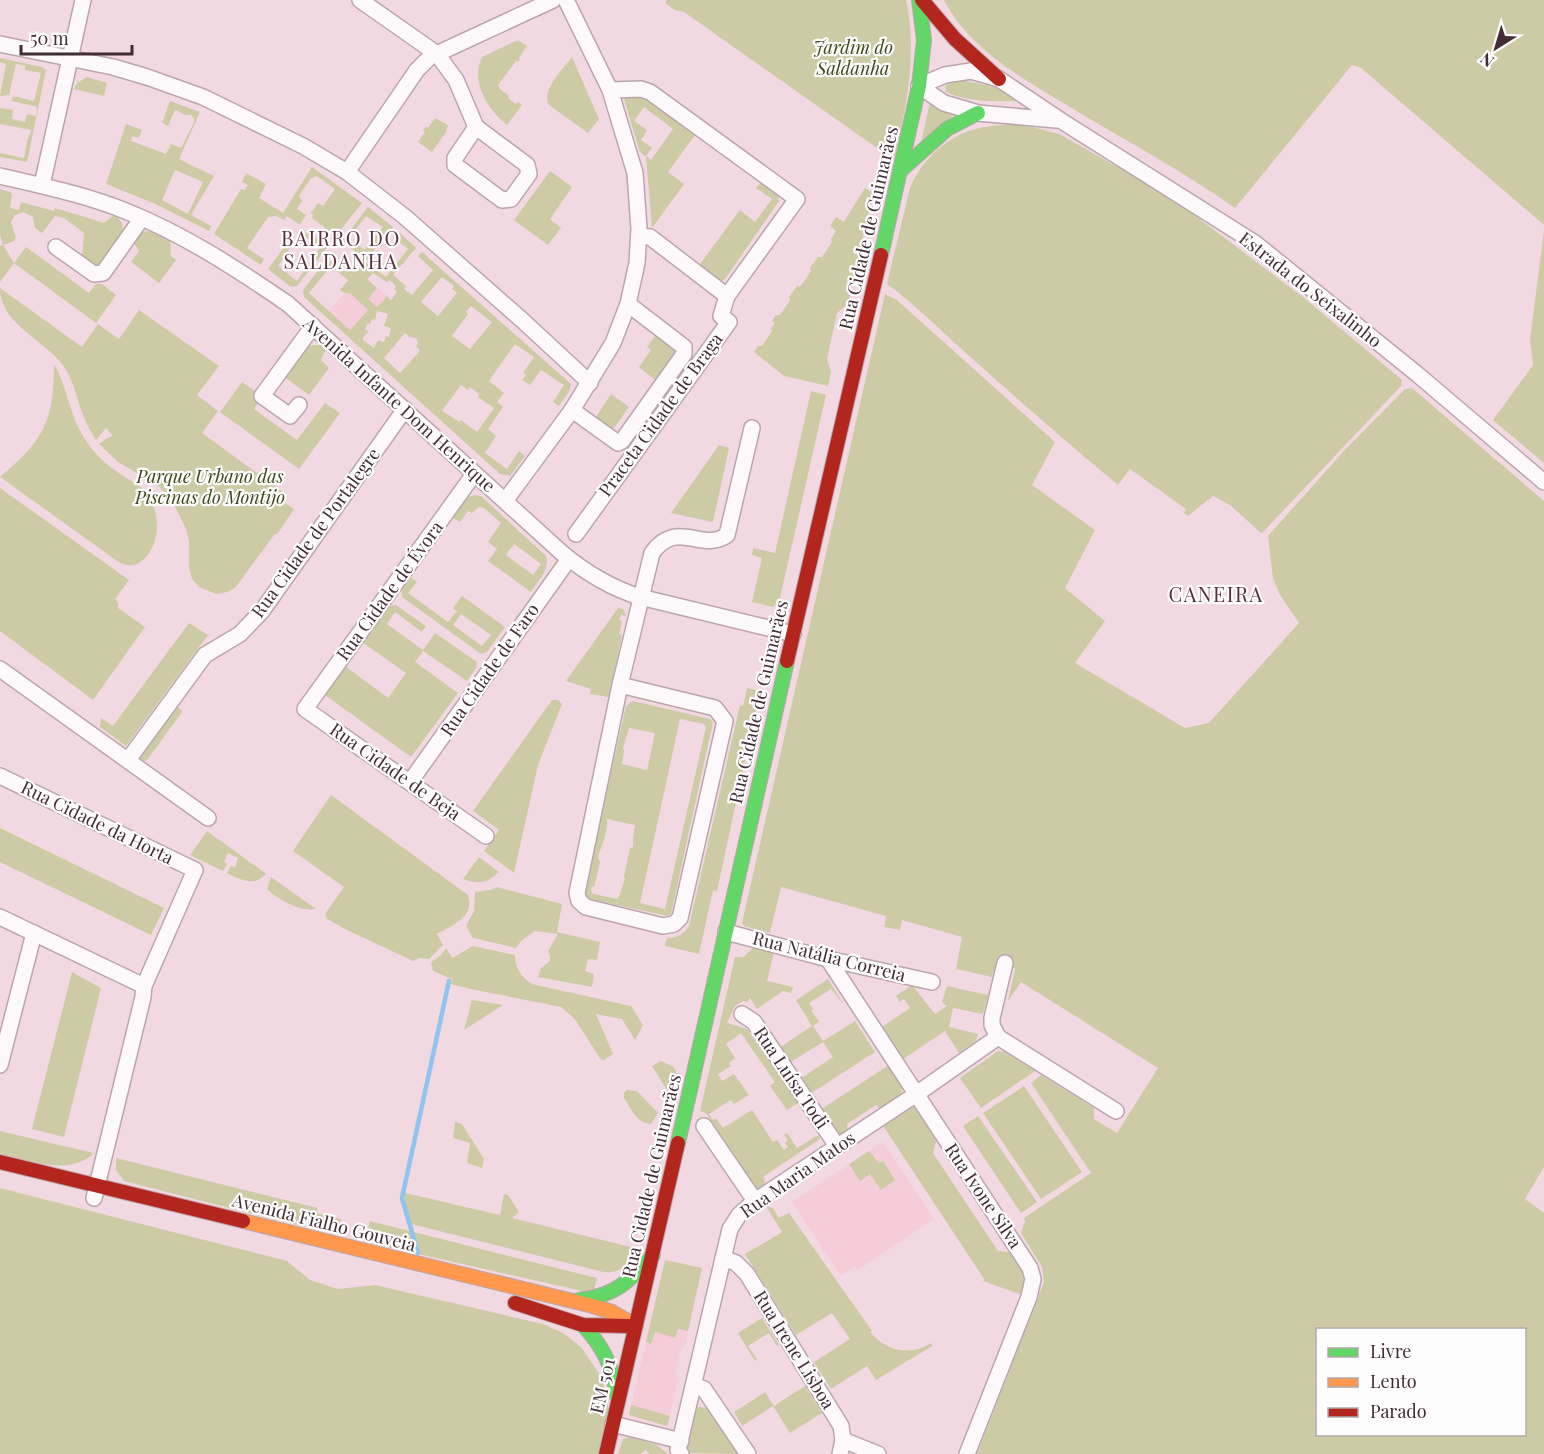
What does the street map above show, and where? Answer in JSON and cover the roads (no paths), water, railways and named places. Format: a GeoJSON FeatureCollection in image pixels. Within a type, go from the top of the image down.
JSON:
{"type":"FeatureCollection","features":[{"type":"Feature","properties":{"kind":"main road"},"geometry":{"type":"LineString","coordinates":[[921,0],[955,39],[999,79]]}},
{"type":"Feature","properties":{"kind":"main road","name":"Rua Cidade de Guimarães"},"geometry":{"type":"LineString","coordinates":[[636,1326],[793,634],[902,170],[919,86],[924,40],[921,0]]}},
{"type":"Feature","properties":{"kind":"main road"},"geometry":{"type":"LineString","coordinates":[[902,170],[946,129],[978,113]]}},
{"type":"Feature","properties":{"kind":"main road","name":"Avenida Fialho Gouveia"},"geometry":{"type":"LineString","coordinates":[[0,1161],[199,1224]]}},
{"type":"Feature","properties":{"kind":"main road","name":"Avenida Fialho Gouveia"},"geometry":{"type":"LineString","coordinates":[[0,1174],[96,1192],[593,1306],[612,1312],[636,1326]]}},
{"type":"Feature","properties":{"kind":"main road"},"geometry":{"type":"LineString","coordinates":[[565,1300],[593,1299],[611,1293],[627,1284],[653,1255]]}},
{"type":"Feature","properties":{"kind":"main road"},"geometry":{"type":"LineString","coordinates":[[506,1301],[583,1325],[636,1326]]}},
{"type":"Feature","properties":{"kind":"main road"},"geometry":{"type":"LineString","coordinates":[[583,1325],[600,1342],[611,1363],[618,1400]]}},
{"type":"Feature","properties":{"kind":"main road","name":"EM 501"},"geometry":{"type":"LineString","coordinates":[[606,1454],[636,1326]]}},
{"type":"Feature","properties":{"kind":"street"},"geometry":{"type":"LineString","coordinates":[[42,185],[83,0]]}},
{"type":"Feature","properties":{"kind":"street"},"geometry":{"type":"LineString","coordinates":[[360,0],[437,54],[456,80],[476,127],[527,165],[529,174],[510,199],[502,200],[455,165],[455,158],[476,127]]}},
{"type":"Feature","properties":{"kind":"street"},"geometry":{"type":"LineString","coordinates":[[347,172],[417,70],[430,57],[553,0]]}},
{"type":"Feature","properties":{"kind":"street"},"geometry":{"type":"LineString","coordinates":[[505,501],[572,410],[613,344],[628,304],[638,263],[639,237],[635,173],[610,90],[566,0]]}},
{"type":"Feature","properties":{"kind":"street"},"geometry":{"type":"LineString","coordinates":[[0,44],[112,68],[203,97],[303,146],[347,172],[421,231],[590,383]]}},
{"type":"Feature","properties":{"kind":"street","name":"Estrada do Seixalinho"},"geometry":{"type":"LineString","coordinates":[[919,86],[945,75],[971,71],[999,79],[1255,243],[1417,374],[1544,482]]}},
{"type":"Feature","properties":{"kind":"street"},"geometry":{"type":"LineString","coordinates":[[919,86],[944,103],[978,113],[1060,120]]}},
{"type":"Feature","properties":{"kind":"street"},"geometry":{"type":"LineString","coordinates":[[610,90],[641,89],[650,92],[797,199],[727,296],[650,237],[639,237]]}},
{"type":"Feature","properties":{"kind":"street","name":"Avenida Infante Dom Henrique"},"geometry":{"type":"LineString","coordinates":[[0,176],[83,196],[142,218],[197,245],[249,277],[288,304],[313,326],[569,559],[618,591],[793,634]]}},
{"type":"Feature","properties":{"kind":"street"},"geometry":{"type":"LineString","coordinates":[[57,247],[94,274],[103,273],[142,218]]}},
{"type":"Feature","properties":{"kind":"street","name":"Praceta Cidade de Braga"},"geometry":{"type":"LineString","coordinates":[[576,534],[729,322],[721,316],[727,296]]}},
{"type":"Feature","properties":{"kind":"street","name":"Praceta Cidade de Braga"},"geometry":{"type":"LineString","coordinates":[[572,410],[618,443],[622,441],[684,354],[684,347],[628,304]]}},
{"type":"Feature","properties":{"kind":"street"},"geometry":{"type":"LineString","coordinates":[[299,405],[290,416],[262,396],[313,326]]}},
{"type":"Feature","properties":{"kind":"street","name":"Rua Cidade de Portalegre"},"geometry":{"type":"LineString","coordinates":[[128,760],[205,655],[240,634],[262,611],[405,410]]}},
{"type":"Feature","properties":{"kind":"street"},"geometry":{"type":"LineString","coordinates":[[620,685],[715,708],[724,721],[680,918],[674,924],[663,926],[586,907],[579,901],[577,893],[620,685],[652,553],[658,544],[678,535],[720,540],[727,535],[752,428]]}},
{"type":"Feature","properties":{"kind":"street","name":"Rua Cidade de Évora"},"geometry":{"type":"LineString","coordinates":[[305,709],[474,474]]}},
{"type":"Feature","properties":{"kind":"street","name":"Rua Cidade de Faro"},"geometry":{"type":"LineString","coordinates":[[410,782],[569,559]]}},
{"type":"Feature","properties":{"kind":"street"},"geometry":{"type":"LineString","coordinates":[[0,669],[208,818]]}},
{"type":"Feature","properties":{"kind":"street","name":"Rua Cidade de Beja"},"geometry":{"type":"LineString","coordinates":[[305,709],[486,836]]}},
{"type":"Feature","properties":{"kind":"street","name":"Rua Cidade da Horta"},"geometry":{"type":"LineString","coordinates":[[0,776],[195,870],[144,986]]}},
{"type":"Feature","properties":{"kind":"street"},"geometry":{"type":"LineString","coordinates":[[0,917],[144,986],[96,1192]]}},
{"type":"Feature","properties":{"kind":"street","name":"Rua Natália Correia"},"geometry":{"type":"LineString","coordinates":[[726,932],[828,959],[932,982]]}},
{"type":"Feature","properties":{"kind":"street"},"geometry":{"type":"LineString","coordinates":[[0,1065],[34,933]]}},
{"type":"Feature","properties":{"kind":"street","name":"Rua Ivone Silva"},"geometry":{"type":"LineString","coordinates":[[828,959],[915,1095],[1023,1256],[1033,1279],[1029,1298],[967,1454]]}},
{"type":"Feature","properties":{"kind":"street"},"geometry":{"type":"LineString","coordinates":[[1005,963],[992,1018],[992,1025],[998,1036],[1116,1111]]}},
{"type":"Feature","properties":{"kind":"street","name":"Rua Luísa Todi"},"geometry":{"type":"LineString","coordinates":[[742,1014],[754,1022],[837,1146]]}},
{"type":"Feature","properties":{"kind":"street","name":"Rua Maria Matos"},"geometry":{"type":"LineString","coordinates":[[681,1448],[733,1221],[755,1201],[915,1095],[998,1036]]}},
{"type":"Feature","properties":{"kind":"street"},"geometry":{"type":"LineString","coordinates":[[704,1126],[755,1201]]}},
{"type":"Feature","properties":{"kind":"street","name":"Rua Irene Lisboa"},"geometry":{"type":"LineString","coordinates":[[723,1258],[736,1263],[747,1274],[841,1426],[842,1447]]}},
{"type":"Feature","properties":{"kind":"street"},"geometry":{"type":"LineString","coordinates":[[694,1385],[704,1389],[748,1454]]}},
{"type":"Feature","properties":{"kind":"street"},"geometry":{"type":"LineString","coordinates":[[613,1424],[681,1448]]}},
{"type":"Feature","properties":{"kind":"street"},"geometry":{"type":"LineString","coordinates":[[842,1447],[878,1454]]}},
{"type":"Feature","properties":{"kind":"waterway"},"geometry":{"type":"LineString","coordinates":[[418,1253],[402,1198],[449,981]]}},
{"type":"Feature","properties":{"kind":"district","name":"BAIRRO DO SALDANHA"},"geometry":{"type":"Point","coordinates":[341,250]}},
{"type":"Feature","properties":{"kind":"district","name":"CANEIRA"},"geometry":{"type":"Point","coordinates":[1216,595]}},
{"type":"Feature","properties":{"kind":"park label","name":"Jardim do Saldanha"},"geometry":{"type":"Point","coordinates":[853,58]}},
{"type":"Feature","properties":{"kind":"park label","name":"Parque Urbano das Piscinas do Montijo"},"geometry":{"type":"Point","coordinates":[210,487]}}]}
